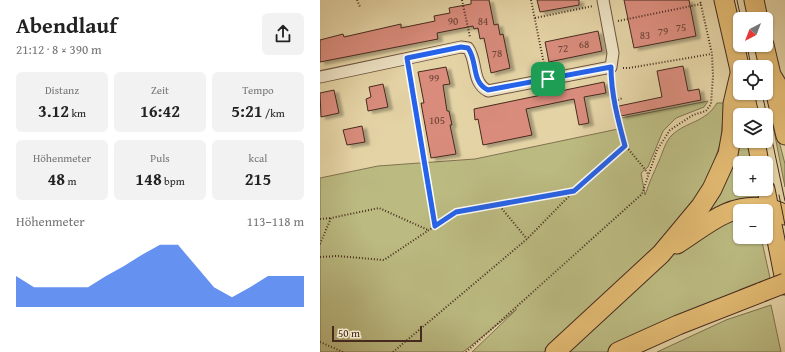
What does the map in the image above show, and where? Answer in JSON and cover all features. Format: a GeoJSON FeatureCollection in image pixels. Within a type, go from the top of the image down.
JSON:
{"type":"FeatureCollection","features":[{"type":"Feature","properties":{"kind":"highway"},"geometry":{"type":"LineString","coordinates":[[724,0],[738,60]]}},
{"type":"Feature","properties":{"kind":"highway"},"geometry":{"type":"LineString","coordinates":[[754,0],[757,12]]}},
{"type":"Feature","properties":{"kind":"highway"},"geometry":{"type":"LineString","coordinates":[[773,78],[785,98]]}},
{"type":"Feature","properties":{"kind":"highway"},"geometry":{"type":"LineString","coordinates":[[555,352],[661,254],[701,206],[719,176],[728,154],[732,132],[734,100]]}},
{"type":"Feature","properties":{"kind":"highway"},"geometry":{"type":"LineString","coordinates":[[661,254],[724,214],[737,209],[753,207],[778,212]]}},
{"type":"Feature","properties":{"kind":"highway"},"geometry":{"type":"LineString","coordinates":[[618,352],[706,313],[785,285]]}},
{"type":"Feature","properties":{"kind":"highway"},"geometry":{"type":"LineString","coordinates":[[630,352],[652,337]]}},
{"type":"Feature","properties":{"kind":"main road"},"geometry":{"type":"LineString","coordinates":[[773,84],[785,136]]}},
{"type":"Feature","properties":{"kind":"main road"},"geometry":{"type":"LineString","coordinates":[[770,196],[778,212],[785,285]]}},
{"type":"Feature","properties":{"kind":"street"},"geometry":{"type":"LineString","coordinates":[[320,77],[461,47],[468,48],[471,52],[478,81],[482,88],[488,90],[611,67],[613,53],[603,2]]}},
{"type":"Feature","properties":{"kind":"path"},"geometry":{"type":"LineString","coordinates":[[357,0],[360,7]]}},
{"type":"Feature","properties":{"kind":"path"},"geometry":{"type":"LineString","coordinates":[[462,0],[470,40],[468,48]]}},
{"type":"Feature","properties":{"kind":"path"},"geometry":{"type":"LineString","coordinates":[[531,0],[548,79]]}},
{"type":"Feature","properties":{"kind":"path"},"geometry":{"type":"LineString","coordinates":[[466,352],[642,194],[657,150],[670,130],[693,115],[706,111],[711,104],[713,76],[712,54],[700,0]]}},
{"type":"Feature","properties":{"kind":"path"},"geometry":{"type":"LineString","coordinates":[[535,18],[603,2]]}},
{"type":"Feature","properties":{"kind":"path"},"geometry":{"type":"LineString","coordinates":[[608,23],[701,4]]}},
{"type":"Feature","properties":{"kind":"path"},"geometry":{"type":"LineString","coordinates":[[648,174],[625,146],[611,83],[611,67],[630,68],[712,54]]}},
{"type":"Feature","properties":{"kind":"path"},"geometry":{"type":"LineString","coordinates":[[407,58],[435,226]]}},
{"type":"Feature","properties":{"kind":"path"},"geometry":{"type":"LineString","coordinates":[[615,101],[623,98]]}},
{"type":"Feature","properties":{"kind":"path"},"geometry":{"type":"LineString","coordinates":[[393,352],[527,239],[574,191],[625,146]]}},
{"type":"Feature","properties":{"kind":"path"},"geometry":{"type":"LineString","coordinates":[[320,257],[337,256],[384,260],[456,212],[574,191]]}},
{"type":"Feature","properties":{"kind":"path"},"geometry":{"type":"LineString","coordinates":[[498,204],[527,239]]}},
{"type":"Feature","properties":{"kind":"path"},"geometry":{"type":"LineString","coordinates":[[320,219],[379,208],[428,230]]}},
{"type":"Feature","properties":{"kind":"path"},"geometry":{"type":"LineString","coordinates":[[320,244],[331,218]]}},
{"type":"Feature","properties":{"kind":"path"},"geometry":{"type":"LineString","coordinates":[[320,342],[343,352]]}},
{"type":"Feature","properties":{"kind":"shaded area"},"geometry":{"type":"Polygon","coordinates":[[[708,101],[704,107],[676,118],[663,131],[648,167],[641,173],[645,195],[664,147],[672,135],[678,130],[707,114],[717,103],[724,103],[721,141],[712,168],[697,203],[668,237],[545,352],[472,352],[517,309],[463,352],[320,352],[320,178],[378,166],[475,159],[618,129],[616,119],[708,101]]]}},
{"type":"Feature","properties":{"kind":"shaded area"},"geometry":{"type":"Polygon","coordinates":[[[773,118],[785,164],[785,187],[773,126],[773,118]]]}},
{"type":"Feature","properties":{"kind":"shaded area"},"geometry":{"type":"Polygon","coordinates":[[[733,136],[733,148],[750,148],[751,156],[733,156],[733,196],[760,196],[761,202],[754,204],[733,204],[733,210],[708,218],[710,203],[733,136]]]}},
{"type":"Feature","properties":{"kind":"shaded area"},"geometry":{"type":"Polygon","coordinates":[[[733,217],[733,244],[763,244],[770,278],[739,290],[739,293],[606,352],[566,352],[664,262],[688,243],[733,217]]]}},
{"type":"Feature","properties":{"kind":"shaded area"},"geometry":{"type":"Polygon","coordinates":[[[771,305],[781,352],[657,352],[726,320],[771,305]]]}},
{"type":"Feature","properties":{"kind":"building"},"geometry":{"type":"Polygon","coordinates":[[[471,0],[489,0],[494,25],[498,24],[500,35],[503,34],[510,68],[491,73],[484,38],[480,39],[478,28],[474,29],[473,26],[437,33],[438,39],[320,62],[320,40],[343,34],[344,37],[401,24],[401,28],[435,21],[434,16],[450,13],[449,8],[471,4],[471,0]]]}},
{"type":"Feature","properties":{"kind":"building"},"geometry":{"type":"Polygon","coordinates":[[[537,0],[579,0],[579,5],[540,12],[537,0]]]}},
{"type":"Feature","properties":{"kind":"building"},"geometry":{"type":"Polygon","coordinates":[[[624,0],[689,0],[696,36],[634,48],[624,0]]]}},
{"type":"Feature","properties":{"kind":"building"},"geometry":{"type":"Polygon","coordinates":[[[598,31],[602,51],[549,62],[545,42],[598,31]]]}},
{"type":"Feature","properties":{"kind":"building"},"geometry":{"type":"Polygon","coordinates":[[[683,66],[688,91],[699,89],[701,100],[621,116],[619,106],[662,97],[657,71],[683,66]]]}},
{"type":"Feature","properties":{"kind":"building"},"geometry":{"type":"Polygon","coordinates":[[[446,67],[450,84],[443,85],[447,111],[449,111],[452,125],[450,125],[456,154],[431,158],[421,103],[424,103],[418,72],[446,67]]]}},
{"type":"Feature","properties":{"kind":"building"},"geometry":{"type":"Polygon","coordinates":[[[604,82],[606,93],[584,97],[589,123],[579,125],[574,99],[526,109],[532,135],[483,145],[478,119],[475,120],[474,109],[604,82]]]}},
{"type":"Feature","properties":{"kind":"building"},"geometry":{"type":"Polygon","coordinates":[[[383,84],[388,107],[368,111],[366,99],[371,97],[369,87],[383,84]]]}},
{"type":"Feature","properties":{"kind":"building"},"geometry":{"type":"Polygon","coordinates":[[[334,90],[339,113],[321,117],[320,93],[334,90]]]}},
{"type":"Feature","properties":{"kind":"building"},"geometry":{"type":"Polygon","coordinates":[[[362,126],[365,142],[347,145],[343,130],[362,126]]]}},
{"type":"Feature","properties":{"kind":"tram line"},"geometry":{"type":"LineString","coordinates":[[737,0],[740,12]]}},
{"type":"Feature","properties":{"kind":"tram line"},"geometry":{"type":"LineString","coordinates":[[748,52],[750,60]]}},
{"type":"Feature","properties":{"kind":"tram line"},"geometry":{"type":"LineString","coordinates":[[763,100],[785,201]]}},
{"type":"Feature","properties":{"kind":"tram line"},"geometry":{"type":"LineString","coordinates":[[779,195],[785,225]]}},
{"type":"Feature","properties":{"kind":"route"},"geometry":{"type":"LineString","coordinates":[[461,47],[468,48],[471,52],[478,81],[482,88],[488,90],[548,79],[611,67],[611,83],[625,146],[574,191],[456,212],[435,226],[407,58],[461,47]]}}]}
